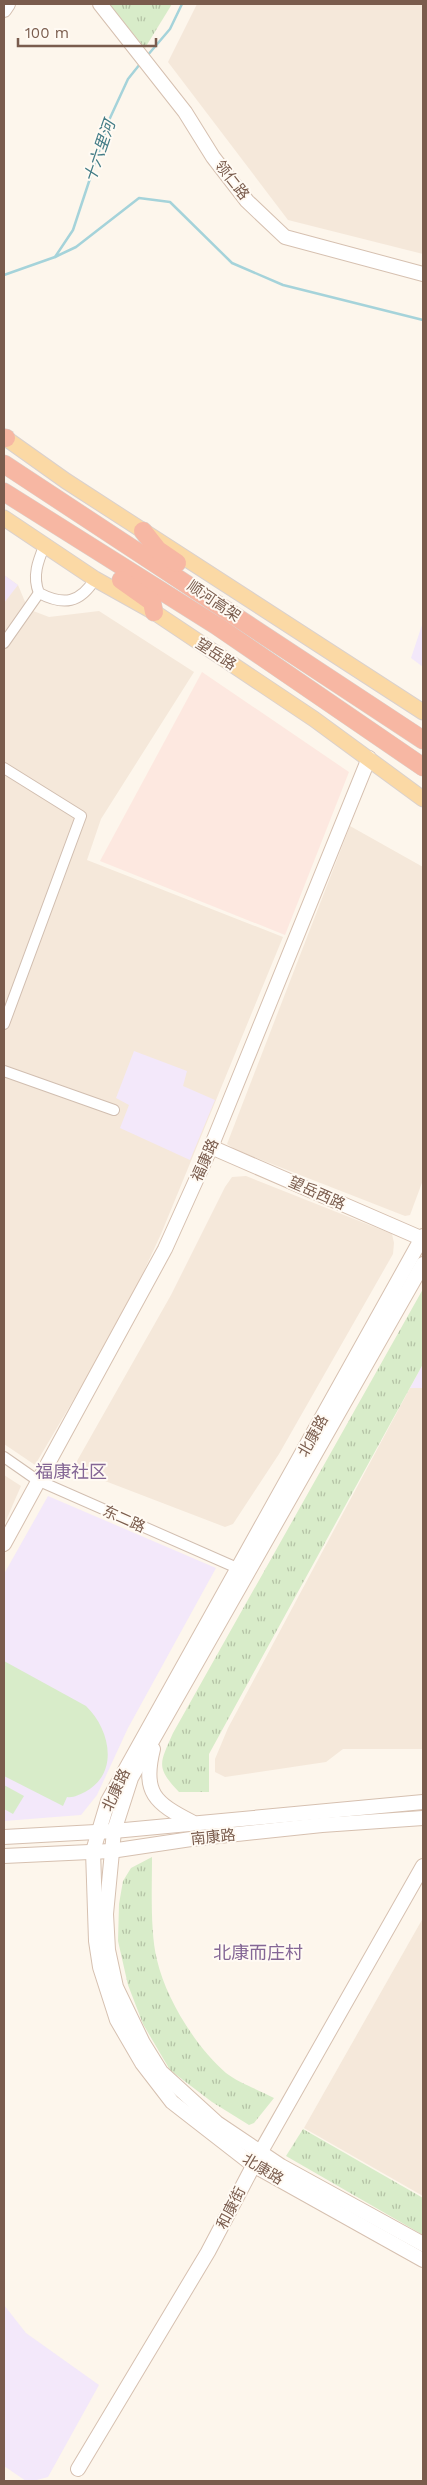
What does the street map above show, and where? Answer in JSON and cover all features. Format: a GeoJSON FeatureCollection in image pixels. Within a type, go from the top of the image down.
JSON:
{"type":"FeatureCollection","features":[{"type":"Feature","properties":{"kind":"highway","name":"顺河高架"},"geometry":{"type":"LineString","coordinates":[[4,464],[423,740]]}},
{"type":"Feature","properties":{"kind":"highway","name":"顺河高架"},"geometry":{"type":"LineString","coordinates":[[4,492],[90,548],[217,626],[423,767]]}},
{"type":"Feature","properties":{"kind":"highway"},"geometry":{"type":"LineString","coordinates":[[143,531],[158,550],[201,582],[206,596]]}},
{"type":"Feature","properties":{"kind":"highway"},"geometry":{"type":"LineString","coordinates":[[90,548],[95,559],[152,602],[154,612]]}},
{"type":"Feature","properties":{"kind":"main road"},"geometry":{"type":"LineString","coordinates":[[5,438],[66,481],[423,712]]}},
{"type":"Feature","properties":{"kind":"main road","name":"望岳路"},"geometry":{"type":"LineString","coordinates":[[4,518],[95,579],[154,612],[314,719],[423,798]]}},
{"type":"Feature","properties":{"kind":"street"},"geometry":{"type":"LineString","coordinates":[[4,10],[8,4]]}},
{"type":"Feature","properties":{"kind":"street","name":"领仁路"},"geometry":{"type":"LineString","coordinates":[[100,4],[185,112],[213,156],[247,201],[285,237],[423,274]]}},
{"type":"Feature","properties":{"kind":"street"},"geometry":{"type":"LineString","coordinates":[[45,544],[36,568],[35,583],[39,593],[54,601],[63,602],[75,598],[88,590],[95,579]]}},
{"type":"Feature","properties":{"kind":"street"},"geometry":{"type":"LineString","coordinates":[[4,643],[39,593]]}},
{"type":"Feature","properties":{"kind":"street","name":"福康路"},"geometry":{"type":"LineString","coordinates":[[4,1544],[37,1480],[165,1250],[212,1146],[369,758]]}},
{"type":"Feature","properties":{"kind":"street"},"geometry":{"type":"LineString","coordinates":[[4,768],[81,816],[4,1024]]}},
{"type":"Feature","properties":{"kind":"street"},"geometry":{"type":"LineString","coordinates":[[4,1071],[114,1110]]}},
{"type":"Feature","properties":{"kind":"street","name":"望岳西路"},"geometry":{"type":"LineString","coordinates":[[212,1146],[423,1238]]}},
{"type":"Feature","properties":{"kind":"street","name":"北康路"},"geometry":{"type":"LineString","coordinates":[[423,1238],[131,1778],[114,1831],[106,1914],[108,1950],[116,1987],[143,2043],[161,2072],[257,2159],[423,2244]]}},
{"type":"Feature","properties":{"kind":"street","name":"北康路"},"geometry":{"type":"LineString","coordinates":[[423,1264],[244,1571],[148,1727],[108,1801],[93,1851],[96,1941],[100,1967],[117,2020],[142,2063],[172,2102],[257,2159],[423,2260]]}},
{"type":"Feature","properties":{"kind":"street","name":"东二路"},"geometry":{"type":"LineString","coordinates":[[4,1457],[37,1480],[244,1571]]}},
{"type":"Feature","properties":{"kind":"street"},"geometry":{"type":"LineString","coordinates":[[158,1729],[148,1769],[149,1786],[156,1800],[167,1809],[193,1823]]}},
{"type":"Feature","properties":{"kind":"street","name":"南康路"},"geometry":{"type":"LineString","coordinates":[[4,1837],[114,1831],[423,1802]]}},
{"type":"Feature","properties":{"kind":"street","name":"南康路"},"geometry":{"type":"LineString","coordinates":[[4,1856],[111,1851],[200,1838],[423,1818]]}},
{"type":"Feature","properties":{"kind":"street","name":"和康街"},"geometry":{"type":"LineString","coordinates":[[78,2469],[208,2252],[257,2159],[423,1866]]}},
{"type":"Feature","properties":{"kind":"shaded area"},"geometry":{"type":"Polygon","coordinates":[[[197,4],[423,4],[423,254],[288,220],[168,62],[197,4]]]}},
{"type":"Feature","properties":{"kind":"shaded area"},"geometry":{"type":"Polygon","coordinates":[[[4,575],[18,585],[28,609],[49,617],[99,611],[194,672],[101,819],[87,860],[283,937],[161,1234],[124,1314],[35,1465],[4,1444],[4,575]]]}},
{"type":"Feature","properties":{"kind":"shaded area"},"geometry":{"type":"Polygon","coordinates":[[[4,575],[18,585],[4,603],[4,575]]]}},
{"type":"Feature","properties":{"kind":"shaded area"},"geometry":{"type":"Polygon","coordinates":[[[423,622],[423,667],[411,658],[423,622]]]}},
{"type":"Feature","properties":{"kind":"shaded area"},"geometry":{"type":"Polygon","coordinates":[[[202,672],[349,772],[285,935],[100,861],[202,672]]]}},
{"type":"Feature","properties":{"kind":"shaded area"},"geometry":{"type":"Polygon","coordinates":[[[350,826],[423,867],[423,1180],[410,1215],[405,1216],[236,1150],[227,1144],[350,826]]]}},
{"type":"Feature","properties":{"kind":"shaded area"},"geometry":{"type":"Polygon","coordinates":[[[134,1051],[187,1071],[183,1086],[215,1100],[190,1160],[120,1128],[129,1105],[116,1098],[134,1051]]]}},
{"type":"Feature","properties":{"kind":"shaded area"},"geometry":{"type":"Polygon","coordinates":[[[246,1176],[392,1234],[394,1243],[393,1254],[279,1454],[233,1524],[225,1527],[79,1471],[77,1461],[171,1295],[225,1187],[232,1177],[246,1176]]]}},
{"type":"Feature","properties":{"kind":"shaded area"},"geometry":{"type":"Polygon","coordinates":[[[423,1364],[423,1388],[410,1388],[423,1364]]]}},
{"type":"Feature","properties":{"kind":"shaded area"},"geometry":{"type":"Polygon","coordinates":[[[410,1388],[423,1388],[423,1749],[343,1749],[326,1762],[225,1777],[215,1772],[215,1759],[228,1728],[410,1388]]]}},
{"type":"Feature","properties":{"kind":"shaded area"},"geometry":{"type":"Polygon","coordinates":[[[4,1475],[21,1486],[4,1525],[4,1475]]]}},
{"type":"Feature","properties":{"kind":"shaded area"},"geometry":{"type":"Polygon","coordinates":[[[48,1496],[216,1568],[128,1728],[97,1795],[81,1815],[4,1821],[4,1574],[48,1496]]]}},
{"type":"Feature","properties":{"kind":"shaded area"},"geometry":{"type":"Polygon","coordinates":[[[423,1918],[423,2196],[304,2128],[423,1918]]]}},
{"type":"Feature","properties":{"kind":"shaded area"},"geometry":{"type":"Polygon","coordinates":[[[4,2305],[26,2333],[99,2385],[48,2477],[33,2481],[26,2481],[4,2466],[4,2305]]]}},
{"type":"Feature","properties":{"kind":"green space"},"geometry":{"type":"Polygon","coordinates":[[[108,4],[172,4],[145,48],[108,4]]]}},
{"type":"Feature","properties":{"kind":"green space"},"geometry":{"type":"Polygon","coordinates":[[[423,1289],[423,1364],[209,1754],[209,1792],[179,1792],[166,1776],[162,1764],[165,1751],[173,1733],[423,1289]]]}},
{"type":"Feature","properties":{"kind":"green space"},"geometry":{"type":"Polygon","coordinates":[[[4,1661],[86,1706],[101,1726],[108,1751],[107,1763],[103,1774],[96,1784],[85,1792],[74,1797],[67,1797],[63,1806],[4,1776],[4,1661]]]}},
{"type":"Feature","properties":{"kind":"green space"},"geometry":{"type":"Polygon","coordinates":[[[4,1785],[24,1796],[13,1814],[4,1809],[4,1785]]]}},
{"type":"Feature","properties":{"kind":"green space"},"geometry":{"type":"Polygon","coordinates":[[[152,1857],[152,1909],[155,1949],[161,1975],[175,2006],[193,2036],[226,2073],[274,2098],[254,2123],[249,2125],[212,2102],[170,2070],[143,2024],[128,1985],[118,1941],[119,1904],[123,1881],[131,1868],[152,1857]]]}},
{"type":"Feature","properties":{"kind":"green space"},"geometry":{"type":"Polygon","coordinates":[[[303,2129],[423,2198],[423,2235],[286,2156],[303,2129]]]}},
{"type":"Feature","properties":{"kind":"waterway","name":"十六里河"},"geometry":{"type":"LineString","coordinates":[[147,56],[170,29],[182,4]]}},
{"type":"Feature","properties":{"kind":"waterway","name":"十六里河"},"geometry":{"type":"LineString","coordinates":[[4,275],[55,257],[73,230],[110,118],[128,79],[140,64]]}},
{"type":"Feature","properties":{"kind":"waterway"},"geometry":{"type":"LineString","coordinates":[[55,257],[76,247],[139,198],[170,202],[232,263],[283,285],[423,320]]}},
{"type":"Feature","properties":{"kind":"district","name":"福康社区"},"geometry":{"type":"Point","coordinates":[71,1472]}},
{"type":"Feature","properties":{"kind":"district","name":"北康而庄村"},"geometry":{"type":"Point","coordinates":[258,1953]}}]}
